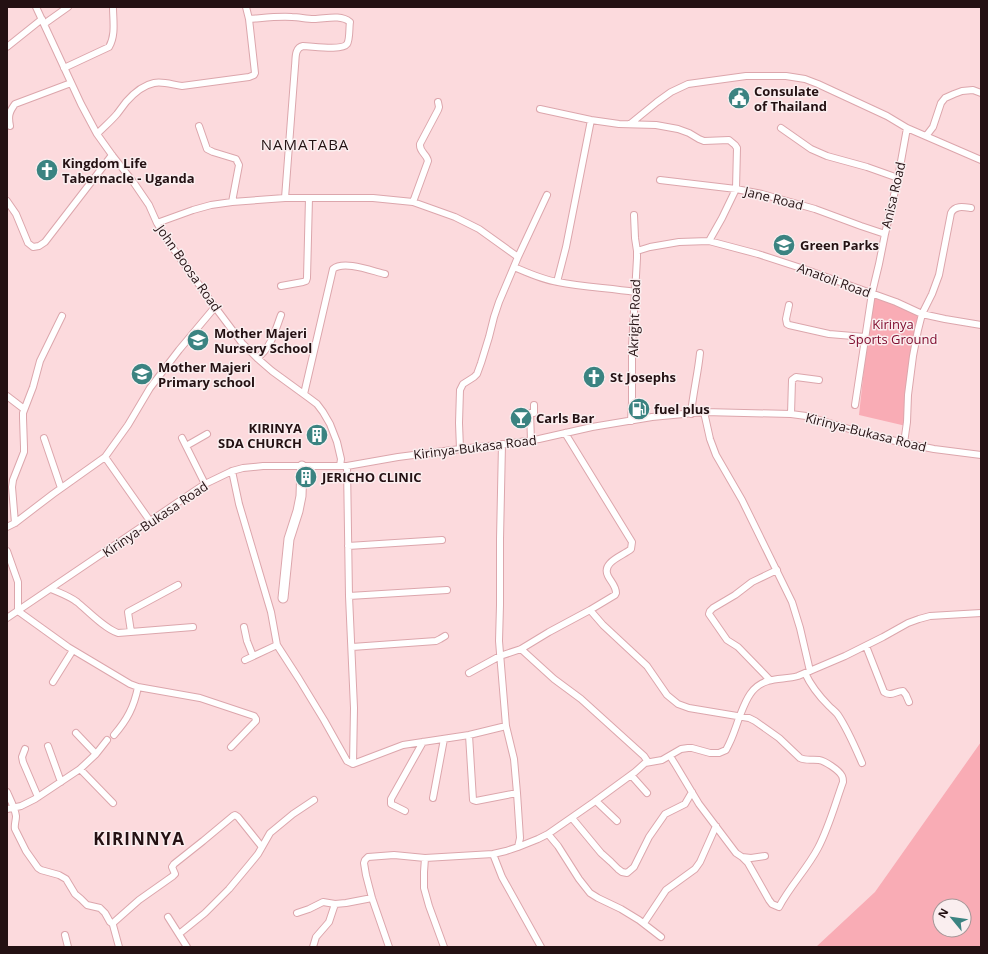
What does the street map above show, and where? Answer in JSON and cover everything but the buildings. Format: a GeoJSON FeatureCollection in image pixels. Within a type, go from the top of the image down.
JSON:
{"type":"FeatureCollection","features":[{"type":"Feature","properties":{"kind":"street","name":"John Boosa Road"},"geometry":{"type":"LineString","coordinates":[[36,7],[52,44],[97,134],[150,205],[157,223],[170,244],[242,343],[272,371],[317,404],[330,424],[337,442],[342,466]]}},
{"type":"Feature","properties":{"kind":"street"},"geometry":{"type":"LineString","coordinates":[[7,48],[43,22],[68,7]]}},
{"type":"Feature","properties":{"kind":"street"},"geometry":{"type":"LineString","coordinates":[[64,68],[109,47],[114,36],[113,7]]}},
{"type":"Feature","properties":{"kind":"street"},"geometry":{"type":"LineString","coordinates":[[97,134],[118,113],[131,97],[154,83],[162,82],[182,86],[252,76],[255,73],[249,19],[246,7]]}},
{"type":"Feature","properties":{"kind":"street"},"geometry":{"type":"LineString","coordinates":[[249,19],[293,16],[313,19],[336,18],[350,22],[348,42],[346,46],[336,48],[303,46],[299,47],[297,50],[294,72],[285,198]]}},
{"type":"Feature","properties":{"kind":"street"},"geometry":{"type":"LineString","coordinates":[[630,124],[671,92],[688,84],[746,76],[786,76],[810,81],[887,116],[908,128],[981,160]]}},
{"type":"Feature","properties":{"kind":"street"},"geometry":{"type":"LineString","coordinates":[[10,126],[8,118],[10,110],[15,104],[71,83]]}},
{"type":"Feature","properties":{"kind":"street"},"geometry":{"type":"LineString","coordinates":[[926,136],[933,128],[941,104],[945,98],[962,91],[973,90],[981,93]]}},
{"type":"Feature","properties":{"kind":"street"},"geometry":{"type":"LineString","coordinates":[[413,202],[428,161],[428,158],[421,151],[420,144],[439,108],[438,102]]}},
{"type":"Feature","properties":{"kind":"street"},"geometry":{"type":"LineString","coordinates":[[540,109],[591,120],[619,124],[656,125],[678,129],[704,141],[729,140],[732,142],[737,148],[736,189],[709,241]]}},
{"type":"Feature","properties":{"kind":"street"},"geometry":{"type":"LineString","coordinates":[[557,282],[566,248],[591,120]]}},
{"type":"Feature","properties":{"kind":"street"},"geometry":{"type":"LineString","coordinates":[[199,126],[207,149],[212,152],[236,159],[239,165],[232,202]]}},
{"type":"Feature","properties":{"kind":"street"},"geometry":{"type":"LineString","coordinates":[[781,128],[811,149],[827,156],[867,167],[898,178]]}},
{"type":"Feature","properties":{"kind":"street","name":"Anisa Road"},"geometry":{"type":"LineString","coordinates":[[855,405],[872,293],[908,128]]}},
{"type":"Feature","properties":{"kind":"street"},"geometry":{"type":"LineString","coordinates":[[7,201],[16,214],[28,243],[33,247],[39,246],[45,242],[112,154]]}},
{"type":"Feature","properties":{"kind":"street","name":"Jane Road"},"geometry":{"type":"LineString","coordinates":[[660,180],[736,189],[762,194],[804,205],[885,234]]}},
{"type":"Feature","properties":{"kind":"street"},"geometry":{"type":"LineString","coordinates":[[460,448],[460,390],[463,384],[477,374],[498,302],[547,195]]}},
{"type":"Feature","properties":{"kind":"street"},"geometry":{"type":"LineString","coordinates":[[157,223],[193,210],[211,205],[232,202],[285,198],[373,198],[413,202],[455,217],[478,230],[518,257]]}},
{"type":"Feature","properties":{"kind":"street"},"geometry":{"type":"LineString","coordinates":[[282,286],[303,282],[306,281],[307,278],[309,198]]}},
{"type":"Feature","properties":{"kind":"street"},"geometry":{"type":"LineString","coordinates":[[904,443],[907,422],[908,395],[918,330],[922,314],[939,275],[951,213],[955,208],[972,208]]}},
{"type":"Feature","properties":{"kind":"street","name":"Akright Road"},"geometry":{"type":"LineString","coordinates":[[631,421],[632,347],[637,251],[634,215]]}},
{"type":"Feature","properties":{"kind":"street","name":"Anatoli Road"},"geometry":{"type":"LineString","coordinates":[[637,251],[679,242],[709,241],[784,262],[899,303],[922,314],[981,325]]}},
{"type":"Feature","properties":{"kind":"street"},"geometry":{"type":"LineString","coordinates":[[304,394],[333,269],[337,266],[344,265],[385,274]]}},
{"type":"Feature","properties":{"kind":"street"},"geometry":{"type":"LineString","coordinates":[[514,267],[557,282],[635,292]]}},
{"type":"Feature","properties":{"kind":"street","name":"John Boosa Road"},"geometry":{"type":"LineString","coordinates":[[194,282],[233,334],[260,366],[316,406],[323,416],[342,466]]}},
{"type":"Feature","properties":{"kind":"street"},"geometry":{"type":"LineString","coordinates":[[789,304],[786,321],[789,325],[829,334],[865,337]]}},
{"type":"Feature","properties":{"kind":"street"},"geometry":{"type":"LineString","coordinates":[[7,527],[15,523],[105,457],[128,424],[150,388],[215,307]]}},
{"type":"Feature","properties":{"kind":"street"},"geometry":{"type":"LineString","coordinates":[[257,358],[268,347],[281,315]]}},
{"type":"Feature","properties":{"kind":"street"},"geometry":{"type":"LineString","coordinates":[[15,523],[12,487],[13,480],[24,452],[22,418],[24,409],[33,387],[40,361],[62,316]]}},
{"type":"Feature","properties":{"kind":"street"},"geometry":{"type":"LineString","coordinates":[[691,414],[692,397],[700,353]]}},
{"type":"Feature","properties":{"kind":"street"},"geometry":{"type":"LineString","coordinates":[[791,414],[792,380],[796,377],[819,380]]}},
{"type":"Feature","properties":{"kind":"street"},"geometry":{"type":"LineString","coordinates":[[7,396],[24,409]]}},
{"type":"Feature","properties":{"kind":"street"},"geometry":{"type":"LineString","coordinates":[[531,440],[530,413],[534,412],[534,405]]}},
{"type":"Feature","properties":{"kind":"street"},"geometry":{"type":"LineString","coordinates":[[704,412],[710,439],[716,455],[742,500],[792,602],[800,628],[809,682],[814,690],[838,714],[862,763]]}},
{"type":"Feature","properties":{"kind":"street","name":"Kirinya-Bukasa Road"},"geometry":{"type":"LineString","coordinates":[[7,618],[52,589],[205,484],[230,472],[254,466],[342,466],[460,448],[531,440],[592,427],[652,417],[704,412],[791,414],[814,418],[866,434],[904,443],[981,456]]}},
{"type":"Feature","properties":{"kind":"street"},"geometry":{"type":"LineString","coordinates":[[469,673],[500,656],[521,649],[615,595],[616,590],[607,574],[607,570],[610,563],[630,549],[632,542],[565,433]]}},
{"type":"Feature","properties":{"kind":"street"},"geometry":{"type":"LineString","coordinates":[[186,446],[207,434]]}},
{"type":"Feature","properties":{"kind":"street"},"geometry":{"type":"LineString","coordinates":[[44,438],[61,488]]}},
{"type":"Feature","properties":{"kind":"street"},"geometry":{"type":"LineString","coordinates":[[182,438],[205,484]]}},
{"type":"Feature","properties":{"kind":"street"},"geometry":{"type":"LineString","coordinates":[[502,444],[499,641],[506,726],[514,759],[520,838],[518,847]]}},
{"type":"Feature","properties":{"kind":"street"},"geometry":{"type":"LineString","coordinates":[[105,457],[150,521]]}},
{"type":"Feature","properties":{"kind":"street"},"geometry":{"type":"LineString","coordinates":[[283,598],[289,539],[302,496],[302,466]]}},
{"type":"Feature","properties":{"kind":"street"},"geometry":{"type":"LineString","coordinates":[[342,466],[348,546],[352,647],[354,708],[353,764]]}},
{"type":"Feature","properties":{"kind":"street"},"geometry":{"type":"LineString","coordinates":[[342,466],[348,664]]}},
{"type":"Feature","properties":{"kind":"street"},"geometry":{"type":"LineString","coordinates":[[230,472],[271,612],[275,643],[303,685],[347,760],[353,764]]}},
{"type":"Feature","properties":{"kind":"street"},"geometry":{"type":"LineString","coordinates":[[348,546],[442,540]]}},
{"type":"Feature","properties":{"kind":"street"},"geometry":{"type":"LineString","coordinates":[[7,551],[18,582],[18,611],[73,650],[130,684],[138,687],[200,698],[253,714],[256,717],[256,721],[231,747]]}},
{"type":"Feature","properties":{"kind":"street"},"geometry":{"type":"LineString","coordinates":[[770,680],[738,647],[727,640],[709,614],[713,608],[752,582],[777,570]]}},
{"type":"Feature","properties":{"kind":"street"},"geometry":{"type":"LineString","coordinates":[[131,632],[128,612],[178,585]]}},
{"type":"Feature","properties":{"kind":"street"},"geometry":{"type":"LineString","coordinates":[[52,589],[75,601],[113,631],[118,633],[193,627]]}},
{"type":"Feature","properties":{"kind":"street"},"geometry":{"type":"LineString","coordinates":[[349,596],[447,590]]}},
{"type":"Feature","properties":{"kind":"street"},"geometry":{"type":"LineString","coordinates":[[590,610],[603,625],[647,666],[659,684],[672,699],[689,708],[749,718],[780,738],[803,760],[824,761],[838,771],[843,777],[843,782],[829,823],[818,849],[779,907],[772,904],[748,863],[732,848],[699,804],[670,756]]}},
{"type":"Feature","properties":{"kind":"street"},"geometry":{"type":"LineString","coordinates":[[389,947],[372,898],[364,863],[368,857],[394,855],[426,858],[493,854],[538,840],[596,801],[648,762],[662,760],[681,749],[692,748],[710,753],[719,753],[726,750],[746,699],[751,692],[763,682],[792,678],[828,664],[884,637],[908,623],[919,619],[930,616],[981,613]]}},
{"type":"Feature","properties":{"kind":"street"},"geometry":{"type":"LineString","coordinates":[[244,627],[247,641],[253,656]]}},
{"type":"Feature","properties":{"kind":"street"},"geometry":{"type":"LineString","coordinates":[[352,647],[436,641],[445,636]]}},
{"type":"Feature","properties":{"kind":"street"},"geometry":{"type":"LineString","coordinates":[[244,660],[275,643]]}},
{"type":"Feature","properties":{"kind":"street"},"geometry":{"type":"LineString","coordinates":[[866,646],[884,692],[886,694],[892,694],[903,691],[909,702]]}},
{"type":"Feature","properties":{"kind":"street"},"geometry":{"type":"LineString","coordinates":[[521,649],[644,756],[648,762]]}},
{"type":"Feature","properties":{"kind":"street"},"geometry":{"type":"LineString","coordinates":[[53,682],[73,650]]}},
{"type":"Feature","properties":{"kind":"street"},"geometry":{"type":"LineString","coordinates":[[114,735],[124,722],[132,707],[138,687]]}},
{"type":"Feature","properties":{"kind":"street"},"geometry":{"type":"LineString","coordinates":[[353,764],[403,745],[469,735],[506,726]]}},
{"type":"Feature","properties":{"kind":"street"},"geometry":{"type":"LineString","coordinates":[[76,733],[96,754]]}},
{"type":"Feature","properties":{"kind":"street"},"geometry":{"type":"LineString","coordinates":[[469,735],[473,800],[476,801],[517,793]]}},
{"type":"Feature","properties":{"kind":"street"},"geometry":{"type":"LineString","coordinates":[[433,798],[444,739]]}},
{"type":"Feature","properties":{"kind":"street"},"geometry":{"type":"LineString","coordinates":[[10,808],[21,806],[38,797],[80,769],[96,754],[107,740]]}},
{"type":"Feature","properties":{"kind":"street"},"geometry":{"type":"LineString","coordinates":[[405,811],[391,804],[391,799],[423,742]]}},
{"type":"Feature","properties":{"kind":"street"},"geometry":{"type":"LineString","coordinates":[[48,746],[61,782]]}},
{"type":"Feature","properties":{"kind":"street"},"geometry":{"type":"LineString","coordinates":[[25,749],[22,757],[23,762],[38,797]]}},
{"type":"Feature","properties":{"kind":"street"},"geometry":{"type":"LineString","coordinates":[[80,769],[113,803]]}},
{"type":"Feature","properties":{"kind":"street"},"geometry":{"type":"LineString","coordinates":[[631,774],[647,793]]}},
{"type":"Feature","properties":{"kind":"street"},"geometry":{"type":"LineString","coordinates":[[7,792],[10,808],[16,817],[14,826],[15,829],[26,851],[36,866],[66,879],[75,894],[87,904],[100,908],[105,912],[110,922],[113,924],[119,947]]}},
{"type":"Feature","properties":{"kind":"street"},"geometry":{"type":"LineString","coordinates":[[572,818],[601,853],[618,869],[627,873],[634,867],[649,837],[665,814],[685,804],[692,792]]}},
{"type":"Feature","properties":{"kind":"street"},"geometry":{"type":"LineString","coordinates":[[179,934],[205,913],[229,888],[249,865],[270,833],[293,814],[314,800]]}},
{"type":"Feature","properties":{"kind":"street"},"geometry":{"type":"LineString","coordinates":[[596,801],[617,821]]}},
{"type":"Feature","properties":{"kind":"street"},"geometry":{"type":"LineString","coordinates":[[113,924],[139,900],[173,876],[175,874],[172,868],[174,864],[234,815],[262,847]]}},
{"type":"Feature","properties":{"kind":"street"},"geometry":{"type":"LineString","coordinates":[[644,923],[666,890],[695,869],[700,862],[716,826]]}},
{"type":"Feature","properties":{"kind":"street"},"geometry":{"type":"LineString","coordinates":[[548,834],[590,893],[644,923],[661,937]]}},
{"type":"Feature","properties":{"kind":"street"},"geometry":{"type":"LineString","coordinates":[[493,854],[502,877],[540,947]]}},
{"type":"Feature","properties":{"kind":"street"},"geometry":{"type":"LineString","coordinates":[[742,857],[751,858],[765,856]]}},
{"type":"Feature","properties":{"kind":"street"},"geometry":{"type":"LineString","coordinates":[[426,858],[424,888],[444,947]]}},
{"type":"Feature","properties":{"kind":"street"},"geometry":{"type":"LineString","coordinates":[[297,913],[323,902],[346,904],[372,898]]}},
{"type":"Feature","properties":{"kind":"street"},"geometry":{"type":"LineString","coordinates":[[313,947],[316,937],[329,922],[335,904]]}},
{"type":"Feature","properties":{"kind":"street"},"geometry":{"type":"LineString","coordinates":[[168,918],[187,947]]}},
{"type":"Feature","properties":{"kind":"street"},"geometry":{"type":"LineString","coordinates":[[65,935],[68,947]]}},
{"type":"Feature","properties":{"kind":"green space","name":"Kirinya Sports Ground"},"geometry":{"type":"Polygon","coordinates":[[[872,294],[923,317],[912,363],[906,426],[859,415],[872,294]]]}},
{"type":"Feature","properties":{"kind":"green space"},"geometry":{"type":"Polygon","coordinates":[[[981,742],[981,947],[816,947],[875,892],[981,742]]]}},
{"type":"Feature","properties":{"kind":"place","name":"Consulate of Thailand"},"geometry":{"type":"Point","coordinates":[739,98]}},
{"type":"Feature","properties":{"kind":"place","name":"Kingdom Life Tabernacle - Uganda"},"geometry":{"type":"Point","coordinates":[47,170]}},
{"type":"Feature","properties":{"kind":"place","name":"Green Parks"},"geometry":{"type":"Point","coordinates":[784,245]}},
{"type":"Feature","properties":{"kind":"place","name":"Mother Majeri Nursery School"},"geometry":{"type":"Point","coordinates":[198,340]}},
{"type":"Feature","properties":{"kind":"place","name":"Mother Majeri Primary school"},"geometry":{"type":"Point","coordinates":[142,374]}},
{"type":"Feature","properties":{"kind":"place","name":"St Josephs"},"geometry":{"type":"Point","coordinates":[594,377]}},
{"type":"Feature","properties":{"kind":"place","name":"fuel plus"},"geometry":{"type":"Point","coordinates":[639,409]}},
{"type":"Feature","properties":{"kind":"place","name":"Carls Bar"},"geometry":{"type":"Point","coordinates":[521,418]}},
{"type":"Feature","properties":{"kind":"place","name":"KIRINYA SDA CHURCH"},"geometry":{"type":"Point","coordinates":[317,435]}},
{"type":"Feature","properties":{"kind":"place","name":"JERICHO CLINIC"},"geometry":{"type":"Point","coordinates":[306,477]}},
{"type":"Feature","properties":{"kind":"district","name":"NAMATABA"},"geometry":{"type":"Point","coordinates":[305,144]}},
{"type":"Feature","properties":{"kind":"district","name":"KIRINNYA"},"geometry":{"type":"Point","coordinates":[139,838]}}]}
